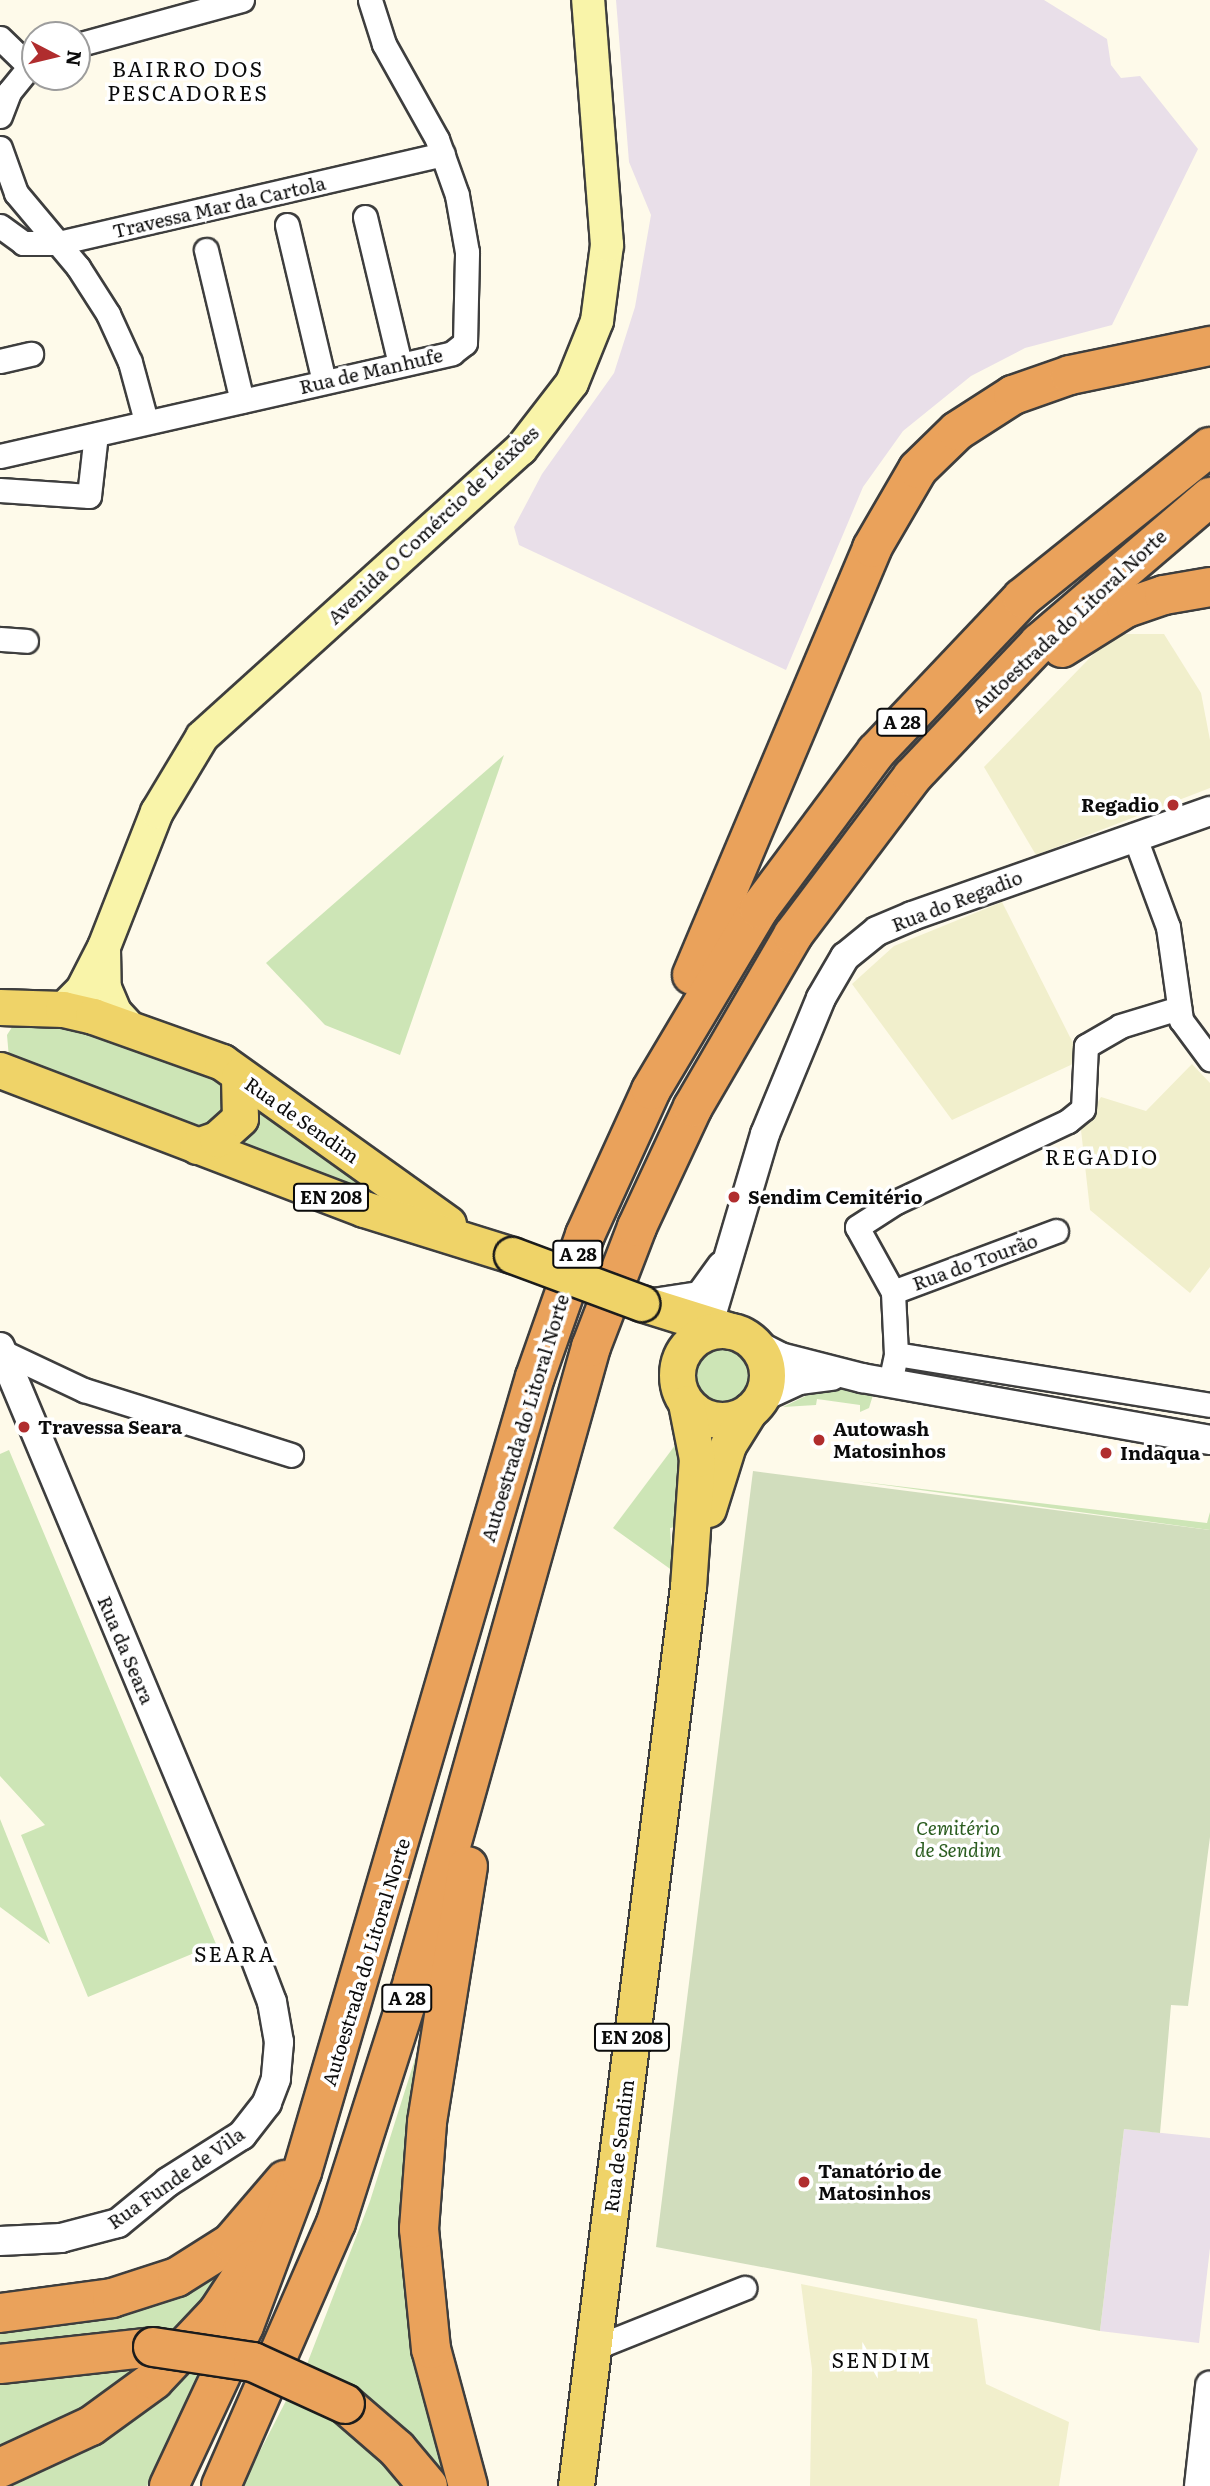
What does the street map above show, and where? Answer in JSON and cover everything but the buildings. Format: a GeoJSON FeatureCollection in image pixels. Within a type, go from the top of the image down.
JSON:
{"type":"FeatureCollection","features":[{"type":"Feature","properties":{"kind":"highway"},"geometry":{"type":"LineString","coordinates":[[666,1061],[674,1016],[877,537],[910,479],[957,431],[1013,395],[1070,375],[1210,346]]}},
{"type":"Feature","properties":{"kind":"highway","name":"Autoestrada do Litoral Norte"},"geometry":{"type":"LineString","coordinates":[[169,2486],[260,2284],[332,2077],[539,1364],[589,1225],[666,1061],[786,868],[922,699],[1047,576],[1210,447]]}},
{"type":"Feature","properties":{"kind":"highway","name":"Autoestrada do Litoral Norte"},"geometry":{"type":"LineString","coordinates":[[221,2486],[311,2289],[368,2128],[548,1494],[622,1265],[731,1035],[793,935],[868,830],[1009,673],[1113,576],[1210,497]]}},
{"type":"Feature","properties":{"kind":"highway"},"geometry":{"type":"LineString","coordinates":[[1009,673],[1029,678],[1081,633],[1126,608],[1164,595],[1210,587]]}},
{"type":"Feature","properties":{"kind":"highway"},"geometry":{"type":"LineString","coordinates":[[468,2486],[426,2320],[420,2195],[458,1922],[548,1494]]}},
{"type":"Feature","properties":{"kind":"highway"},"geometry":{"type":"LineString","coordinates":[[0,2468],[91,2426],[176,2360],[240,2280],[332,2077]]}},
{"type":"Feature","properties":{"kind":"highway"},"geometry":{"type":"LineString","coordinates":[[0,2313],[112,2298],[177,2277],[231,2243],[285,2180]]}},
{"type":"Feature","properties":{"kind":"highway"},"geometry":{"type":"LineString","coordinates":[[0,2364],[153,2347],[253,2362],[345,2404],[397,2449],[428,2486]]}},
{"type":"Feature","properties":{"kind":"main road","name":"Avenida O Comércio de Leixões"},"geometry":{"type":"LineString","coordinates":[[63,1009],[82,990],[104,947],[157,812],[202,737],[521,450],[572,383],[597,321],[607,245],[588,0]]}},
{"type":"Feature","properties":{"kind":"main road","name":"Avenida O Comércio de Leixões"},"geometry":{"type":"LineString","coordinates":[[104,947],[105,988],[127,1025]]}},
{"type":"Feature","properties":{"kind":"main road","name":"Rua de Sendim"},"geometry":{"type":"LineString","coordinates":[[4,1013],[63,1009],[127,1025],[222,1062],[468,1239]]}},
{"type":"Feature","properties":{"kind":"main road","name":"Rua de Sendim"},"geometry":{"type":"LineString","coordinates":[[1,1068],[364,1209],[468,1239],[728,1334]]}},
{"type":"Feature","properties":{"kind":"main road","name":"Rua de Sendim"},"geometry":{"type":"LineString","coordinates":[[197,1146],[217,1139],[240,1118],[239,1076]]}},
{"type":"Feature","properties":{"kind":"main road","name":"Rua de Sendim"},"geometry":{"type":"LineString","coordinates":[[641,1303],[672,1334],[678,1365]]}},
{"type":"Feature","properties":{"kind":"main road"},"geometry":{"type":"LineString","coordinates":[[728,1334],[764,1362],[755,1404],[723,1420],[709,1419],[686,1403],[678,1365],[728,1334]]}},
{"type":"Feature","properties":{"kind":"main road","name":"Rua de Sendim"},"geometry":{"type":"LineString","coordinates":[[576,2486],[688,1587],[697,1459],[686,1403]]}},
{"type":"Feature","properties":{"kind":"main road","name":"Rua de Sendim"},"geometry":{"type":"LineString","coordinates":[[688,1587],[718,1472],[755,1404]]}},
{"type":"Feature","properties":{"kind":"street"},"geometry":{"type":"LineString","coordinates":[[91,41],[242,0]]}},
{"type":"Feature","properties":{"kind":"street","name":"Rua de Manhufe"},"geometry":{"type":"LineString","coordinates":[[0,456],[452,353],[468,334],[467,252],[457,195],[443,154],[384,44],[370,0]]}},
{"type":"Feature","properties":{"kind":"street"},"geometry":{"type":"LineString","coordinates":[[0,38],[21,54]]}},
{"type":"Feature","properties":{"kind":"street"},"geometry":{"type":"LineString","coordinates":[[0,116],[21,79]]}},
{"type":"Feature","properties":{"kind":"street"},"geometry":{"type":"LineString","coordinates":[[0,148],[16,194],[58,243],[122,340],[145,421]]}},
{"type":"Feature","properties":{"kind":"street","name":"Travessa Mar da Cartola"},"geometry":{"type":"LineString","coordinates":[[0,226],[23,243],[58,243],[443,154]]}},
{"type":"Feature","properties":{"kind":"street"},"geometry":{"type":"LineString","coordinates":[[365,216],[400,364]]}},
{"type":"Feature","properties":{"kind":"street"},"geometry":{"type":"LineString","coordinates":[[287,225],[324,381]]}},
{"type":"Feature","properties":{"kind":"street"},"geometry":{"type":"LineString","coordinates":[[206,250],[242,401]]}},
{"type":"Feature","properties":{"kind":"street"},"geometry":{"type":"LineString","coordinates":[[0,361],[31,354]]}},
{"type":"Feature","properties":{"kind":"street"},"geometry":{"type":"LineString","coordinates":[[0,490],[89,496],[96,434]]}},
{"type":"Feature","properties":{"kind":"street"},"geometry":{"type":"LineString","coordinates":[[0,639],[26,641]]}},
{"type":"Feature","properties":{"kind":"street","name":"Rua do Regadio"},"geometry":{"type":"LineString","coordinates":[[728,1334],[733,1245],[765,1134],[821,998],[845,957],[877,931],[912,916],[1134,835],[1210,811]]}},
{"type":"Feature","properties":{"kind":"street"},"geometry":{"type":"LineString","coordinates":[[1134,835],[1168,927],[1179,1008],[1187,1032],[1210,1059]]}},
{"type":"Feature","properties":{"kind":"street"},"geometry":{"type":"LineString","coordinates":[[890,1383],[896,1354],[893,1292],[857,1227],[896,1202],[1068,1121],[1083,1109],[1086,1046],[1120,1026],[1179,1008]]}},
{"type":"Feature","properties":{"kind":"street","name":"Rua do Tourão"},"geometry":{"type":"LineString","coordinates":[[893,1292],[1056,1231]]}},
{"type":"Feature","properties":{"kind":"street","name":"Rua do Regadio"},"geometry":{"type":"LineString","coordinates":[[641,1303],[700,1296],[733,1245]]}},
{"type":"Feature","properties":{"kind":"street","name":"Rua do Regadio"},"geometry":{"type":"LineString","coordinates":[[728,1334],[733,1297],[733,1245]]}},
{"type":"Feature","properties":{"kind":"street"},"geometry":{"type":"LineString","coordinates":[[728,1334],[780,1357],[862,1378],[1210,1440]]}},
{"type":"Feature","properties":{"kind":"street"},"geometry":{"type":"LineString","coordinates":[[1,1349],[84,1390],[291,1455]]}},
{"type":"Feature","properties":{"kind":"street","name":"Rua da Seara"},"geometry":{"type":"LineString","coordinates":[[1,1349],[253,1952]]}},
{"type":"Feature","properties":{"kind":"street"},"geometry":{"type":"LineString","coordinates":[[896,1354],[1210,1405]]}},
{"type":"Feature","properties":{"kind":"street"},"geometry":{"type":"LineString","coordinates":[[755,1404],[812,1377],[862,1378]]}},
{"type":"Feature","properties":{"kind":"street","name":"Rua Funde de Vila"},"geometry":{"type":"LineString","coordinates":[[0,2241],[61,2238],[118,2223],[256,2121],[276,2079],[279,2042],[272,2002],[253,1952]]}},
{"type":"Feature","properties":{"kind":"street"},"geometry":{"type":"LineString","coordinates":[[594,2347],[744,2288]]}},
{"type":"Feature","properties":{"kind":"street"},"geometry":{"type":"LineString","coordinates":[[1199,2486],[1210,2386]]}},
{"type":"Feature","properties":{"kind":"shaded area"},"geometry":{"type":"Polygon","coordinates":[[[616,0],[1044,0],[1107,39],[1111,65],[1121,78],[1140,76],[1198,149],[1112,325],[1025,348],[971,376],[903,431],[863,487],[786,670],[519,545],[514,527],[542,474],[614,373],[635,307],[651,215],[629,162],[616,0]]]}},
{"type":"Feature","properties":{"kind":"shaded area"},"geometry":{"type":"Polygon","coordinates":[[[1113,634],[1164,634],[1201,693],[1210,740],[1210,788],[1036,855],[984,767],[1113,634]]]}},
{"type":"Feature","properties":{"kind":"shaded area"},"geometry":{"type":"Polygon","coordinates":[[[1002,902],[1074,1045],[1075,1063],[952,1120],[852,984],[894,946],[1002,902]]]}},
{"type":"Feature","properties":{"kind":"shaded area"},"geometry":{"type":"Polygon","coordinates":[[[1192,1064],[1210,1083],[1210,1267],[1190,1293],[1090,1210],[1081,1130],[1101,1097],[1146,1111],[1192,1064]]]}},
{"type":"Feature","properties":{"kind":"shaded area"},"geometry":{"type":"Polygon","coordinates":[[[1124,2129],[1210,2138],[1210,2248],[1199,2343],[1100,2331],[1124,2129]]]}},
{"type":"Feature","properties":{"kind":"shaded area"},"geometry":{"type":"Polygon","coordinates":[[[801,2284],[977,2319],[986,2384],[1069,2422],[1059,2486],[810,2486],[812,2369],[801,2284]]]}},
{"type":"Feature","properties":{"kind":"green space"},"geometry":{"type":"Polygon","coordinates":[[[504,755],[400,1055],[325,1025],[266,963],[504,755]]]}},
{"type":"Feature","properties":{"kind":"green space"},"geometry":{"type":"Polygon","coordinates":[[[45,1015],[227,1081],[227,1114],[198,1131],[9,1058],[7,1035],[14,1024],[45,1015]]]}},
{"type":"Feature","properties":{"kind":"green space"},"geometry":{"type":"Polygon","coordinates":[[[250,1098],[364,1180],[356,1197],[228,1144],[250,1098]]]}},
{"type":"Feature","properties":{"kind":"green space"},"geometry":{"type":"Polygon","coordinates":[[[716,1346],[726,1346],[741,1354],[747,1363],[747,1385],[741,1394],[726,1402],[716,1402],[698,1390],[693,1379],[693,1369],[705,1351],[716,1346]]]}},
{"type":"Feature","properties":{"kind":"green space"},"geometry":{"type":"Polygon","coordinates":[[[842,1389],[873,1395],[869,1408],[860,1412],[860,1405],[817,1399],[816,1405],[783,1407],[818,1390],[842,1389]]]}},
{"type":"Feature","properties":{"kind":"green space"},"geometry":{"type":"Polygon","coordinates":[[[685,1432],[676,1527],[670,1528],[673,1571],[613,1528],[685,1432]]]}},
{"type":"Feature","properties":{"kind":"green space"},"geometry":{"type":"Polygon","coordinates":[[[9,1450],[216,1944],[88,1997],[21,1835],[45,1825],[0,1776],[0,1454],[9,1450]]]}},
{"type":"Feature","properties":{"kind":"green space","name":"Cemitério de Sendim"},"geometry":{"type":"Polygon","coordinates":[[[753,1471],[1210,1530],[1210,1837],[1188,2006],[1171,2005],[1160,2133],[1124,2129],[1100,2331],[656,2247],[753,1471]]]}},
{"type":"Feature","properties":{"kind":"green space"},"geometry":{"type":"Polygon","coordinates":[[[855,1481],[1207,1523],[1210,1512],[1210,1530],[855,1481]]]}},
{"type":"Feature","properties":{"kind":"green space"},"geometry":{"type":"Polygon","coordinates":[[[0,1819],[50,1944],[0,1907],[0,1819]]]}},
{"type":"Feature","properties":{"kind":"green space"},"geometry":{"type":"Polygon","coordinates":[[[434,1999],[411,2158],[458,2486],[442,2486],[330,2378],[307,2364],[370,2201],[434,1999]]]}},
{"type":"Feature","properties":{"kind":"green space"},"geometry":{"type":"Polygon","coordinates":[[[236,2259],[183,2334],[0,2354],[0,2332],[121,2316],[203,2285],[236,2259]]]}},
{"type":"Feature","properties":{"kind":"green space"},"geometry":{"type":"Polygon","coordinates":[[[233,2316],[147,2486],[4,2486],[138,2417],[179,2382],[233,2316]]]}},
{"type":"Feature","properties":{"kind":"green space"},"geometry":{"type":"Polygon","coordinates":[[[150,2363],[132,2383],[0,2454],[0,2382],[150,2363]]]}},
{"type":"Feature","properties":{"kind":"green space"},"geometry":{"type":"Polygon","coordinates":[[[289,2395],[327,2411],[413,2486],[242,2486],[289,2395]]]}},
{"type":"Feature","properties":{"kind":"place","name":"Regadio"},"geometry":{"type":"Point","coordinates":[1173,805]}},
{"type":"Feature","properties":{"kind":"place","name":"Sendim Cemitério"},"geometry":{"type":"Point","coordinates":[734,1197]}},
{"type":"Feature","properties":{"kind":"place","name":"Travessa Seara"},"geometry":{"type":"Point","coordinates":[24,1427]}},
{"type":"Feature","properties":{"kind":"place","name":"Autowash Matosinhos"},"geometry":{"type":"Point","coordinates":[819,1440]}},
{"type":"Feature","properties":{"kind":"place","name":"Indaqua"},"geometry":{"type":"Point","coordinates":[1106,1453]}},
{"type":"Feature","properties":{"kind":"place","name":"Tanatório de Matosinhos"},"geometry":{"type":"Point","coordinates":[804,2182]}},
{"type":"Feature","properties":{"kind":"district","name":"BAIRRO DOS PESCADORES"},"geometry":{"type":"Point","coordinates":[188,80]}},
{"type":"Feature","properties":{"kind":"district","name":"REGADIO"},"geometry":{"type":"Point","coordinates":[1102,1156]}},
{"type":"Feature","properties":{"kind":"district","name":"SEARA"},"geometry":{"type":"Point","coordinates":[235,1953]}},
{"type":"Feature","properties":{"kind":"district","name":"SENDIM"},"geometry":{"type":"Point","coordinates":[882,2359]}}]}
